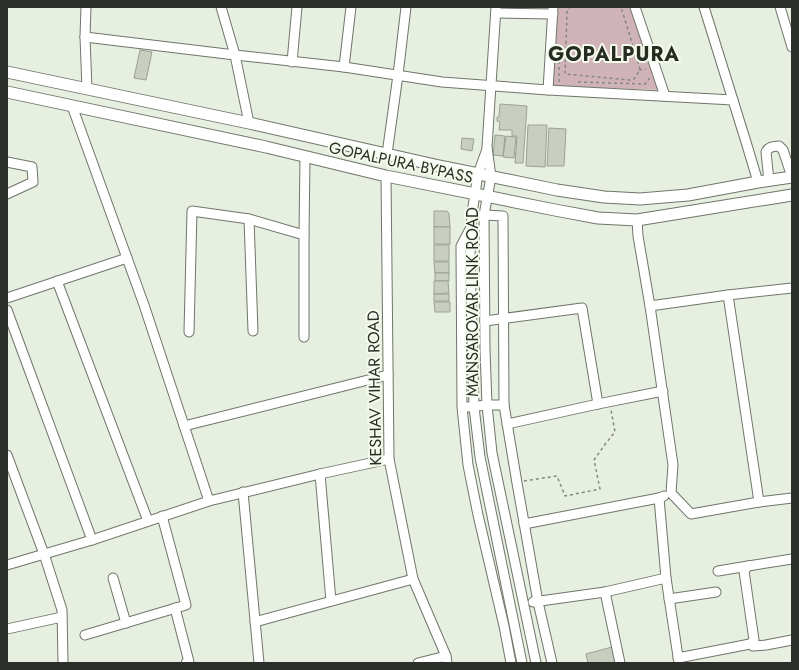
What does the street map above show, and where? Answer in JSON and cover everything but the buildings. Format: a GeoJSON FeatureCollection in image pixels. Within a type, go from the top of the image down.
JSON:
{"type":"FeatureCollection","features":[{"type":"Feature","properties":{"kind":"main road","name":"GOPALPURA BYPASS"},"geometry":{"type":"LineString","coordinates":[[7,72],[249,123],[491,177],[557,190],[604,197],[640,199],[688,195],[792,177]]}},
{"type":"Feature","properties":{"kind":"main road","name":"GOPALPURA BYPASS"},"geometry":{"type":"LineString","coordinates":[[7,92],[266,147],[305,158],[386,176],[598,218],[637,220],[792,195]]}},
{"type":"Feature","properties":{"kind":"street"},"geometry":{"type":"LineString","coordinates":[[86,7],[85,37],[87,89]]}},
{"type":"Feature","properties":{"kind":"street"},"geometry":{"type":"LineString","coordinates":[[221,7],[235,55],[249,123]]}},
{"type":"Feature","properties":{"kind":"street"},"geometry":{"type":"LineString","coordinates":[[292,62],[297,7]]}},
{"type":"Feature","properties":{"kind":"street"},"geometry":{"type":"LineString","coordinates":[[344,67],[351,7]]}},
{"type":"Feature","properties":{"kind":"street"},"geometry":{"type":"LineString","coordinates":[[387,154],[406,7]]}},
{"type":"Feature","properties":{"kind":"street"},"geometry":{"type":"LineString","coordinates":[[635,7],[665,96]]}},
{"type":"Feature","properties":{"kind":"street"},"geometry":{"type":"LineString","coordinates":[[704,7],[758,182]]}},
{"type":"Feature","properties":{"kind":"street"},"geometry":{"type":"LineString","coordinates":[[780,7],[792,47]]}},
{"type":"Feature","properties":{"kind":"street"},"geometry":{"type":"LineString","coordinates":[[487,147],[492,86],[495,8],[553,11],[548,90]]}},
{"type":"Feature","properties":{"kind":"street"},"geometry":{"type":"LineString","coordinates":[[85,37],[344,67],[442,82],[548,90],[733,100]]}},
{"type":"Feature","properties":{"kind":"street"},"geometry":{"type":"LineString","coordinates":[[72,106],[144,305],[209,501]]}},
{"type":"Feature","properties":{"kind":"street"},"geometry":{"type":"LineString","coordinates":[[769,181],[766,152],[769,148],[774,146],[779,146],[783,150],[792,177]]}},
{"type":"Feature","properties":{"kind":"street","name":"MANSAROVAR LINK ROAD"},"geometry":{"type":"LineString","coordinates":[[487,147],[478,174],[471,226],[470,256],[474,407],[480,458],[522,663]]}},
{"type":"Feature","properties":{"kind":"street","name":"MANSAROVAR LINK ROAD"},"geometry":{"type":"LineString","coordinates":[[487,147],[491,177],[484,215],[487,405],[492,453],[536,663]]}},
{"type":"Feature","properties":{"kind":"street"},"geometry":{"type":"LineString","coordinates":[[304,337],[305,158]]}},
{"type":"Feature","properties":{"kind":"street"},"geometry":{"type":"LineString","coordinates":[[7,162],[32,168],[33,182],[7,194]]}},
{"type":"Feature","properties":{"kind":"street","name":"KESHAV VIHAR ROAD"},"geometry":{"type":"LineString","coordinates":[[386,176],[389,459],[413,578],[446,659]]}},
{"type":"Feature","properties":{"kind":"street"},"geometry":{"type":"LineString","coordinates":[[189,332],[192,211],[249,219],[304,235]]}},
{"type":"Feature","properties":{"kind":"street"},"geometry":{"type":"LineString","coordinates":[[484,215],[503,216],[504,405],[538,602],[552,663]]}},
{"type":"Feature","properties":{"kind":"street"},"geometry":{"type":"LineString","coordinates":[[249,219],[253,331]]}},
{"type":"Feature","properties":{"kind":"street"},"geometry":{"type":"LineString","coordinates":[[637,220],[638,236],[663,391],[673,466],[671,493],[691,514],[759,502],[792,498]]}},
{"type":"Feature","properties":{"kind":"street"},"geometry":{"type":"LineString","coordinates":[[471,226],[461,246],[462,407],[468,464],[511,663]]}},
{"type":"Feature","properties":{"kind":"street"},"geometry":{"type":"LineString","coordinates":[[7,298],[127,258]]}},
{"type":"Feature","properties":{"kind":"street"},"geometry":{"type":"LineString","coordinates":[[57,281],[148,521]]}},
{"type":"Feature","properties":{"kind":"street"},"geometry":{"type":"LineString","coordinates":[[650,306],[792,288]]}},
{"type":"Feature","properties":{"kind":"street"},"geometry":{"type":"LineString","coordinates":[[728,295],[759,502]]}},
{"type":"Feature","properties":{"kind":"street"},"geometry":{"type":"LineString","coordinates":[[485,321],[582,308],[598,404]]}},
{"type":"Feature","properties":{"kind":"street"},"geometry":{"type":"LineString","coordinates":[[7,310],[92,540]]}},
{"type":"Feature","properties":{"kind":"street"},"geometry":{"type":"LineString","coordinates":[[184,426],[388,375]]}},
{"type":"Feature","properties":{"kind":"street"},"geometry":{"type":"LineString","coordinates":[[507,424],[663,391]]}},
{"type":"Feature","properties":{"kind":"street"},"geometry":{"type":"LineString","coordinates":[[462,407],[504,405]]}},
{"type":"Feature","properties":{"kind":"street"},"geometry":{"type":"LineString","coordinates":[[7,456],[44,554],[62,610],[63,663]]}},
{"type":"Feature","properties":{"kind":"street"},"geometry":{"type":"LineString","coordinates":[[7,565],[92,540],[209,501],[389,459]]}},
{"type":"Feature","properties":{"kind":"street"},"geometry":{"type":"LineString","coordinates":[[320,474],[331,601]]}},
{"type":"Feature","properties":{"kind":"street"},"geometry":{"type":"LineString","coordinates":[[243,492],[259,663]]}},
{"type":"Feature","properties":{"kind":"street"},"geometry":{"type":"LineString","coordinates":[[524,524],[660,498],[671,493]]}},
{"type":"Feature","properties":{"kind":"street"},"geometry":{"type":"LineString","coordinates":[[660,498],[666,578],[678,660],[750,644],[754,640],[744,571],[748,566]]}},
{"type":"Feature","properties":{"kind":"street"},"geometry":{"type":"LineString","coordinates":[[85,636],[186,605],[162,516]]}},
{"type":"Feature","properties":{"kind":"street"},"geometry":{"type":"LineString","coordinates":[[718,571],[792,559]]}},
{"type":"Feature","properties":{"kind":"street"},"geometry":{"type":"LineString","coordinates":[[113,578],[126,623]]}},
{"type":"Feature","properties":{"kind":"street"},"geometry":{"type":"LineString","coordinates":[[255,622],[413,578]]}},
{"type":"Feature","properties":{"kind":"street"},"geometry":{"type":"LineString","coordinates":[[524,604],[605,592],[666,578]]}},
{"type":"Feature","properties":{"kind":"street"},"geometry":{"type":"LineString","coordinates":[[605,592],[620,663]]}},
{"type":"Feature","properties":{"kind":"street"},"geometry":{"type":"LineString","coordinates":[[669,599],[716,592]]}},
{"type":"Feature","properties":{"kind":"street"},"geometry":{"type":"LineString","coordinates":[[175,608],[189,662],[186,663]]}},
{"type":"Feature","properties":{"kind":"street"},"geometry":{"type":"LineString","coordinates":[[7,629],[62,617]]}},
{"type":"Feature","properties":{"kind":"street"},"geometry":{"type":"LineString","coordinates":[[504,626],[514,625]]}},
{"type":"Feature","properties":{"kind":"street"},"geometry":{"type":"LineString","coordinates":[[753,646],[792,640]]}},
{"type":"Feature","properties":{"kind":"street"},"geometry":{"type":"LineString","coordinates":[[418,663],[446,659]]}},
{"type":"Feature","properties":{"kind":"path"},"geometry":{"type":"LineString","coordinates":[[571,7],[568,8],[567,13],[565,74],[627,80],[634,79],[639,70],[621,7]]}},
{"type":"Feature","properties":{"kind":"path"},"geometry":{"type":"LineString","coordinates":[[639,70],[646,69]]}},
{"type":"Feature","properties":{"kind":"path"},"geometry":{"type":"LineString","coordinates":[[574,82],[645,84],[649,79],[648,74]]}},
{"type":"Feature","properties":{"kind":"path"},"geometry":{"type":"LineString","coordinates":[[517,483],[557,476],[564,496],[600,489],[594,460],[615,432],[609,402]]}},
{"type":"Feature","properties":{"kind":"shaded area"},"geometry":{"type":"Polygon","coordinates":[[[556,7],[632,7],[659,90],[553,86],[556,7]]]}},
{"type":"Feature","properties":{"kind":"district","name":"GOPALPURA"},"geometry":{"type":"Point","coordinates":[614,54]}}]}
